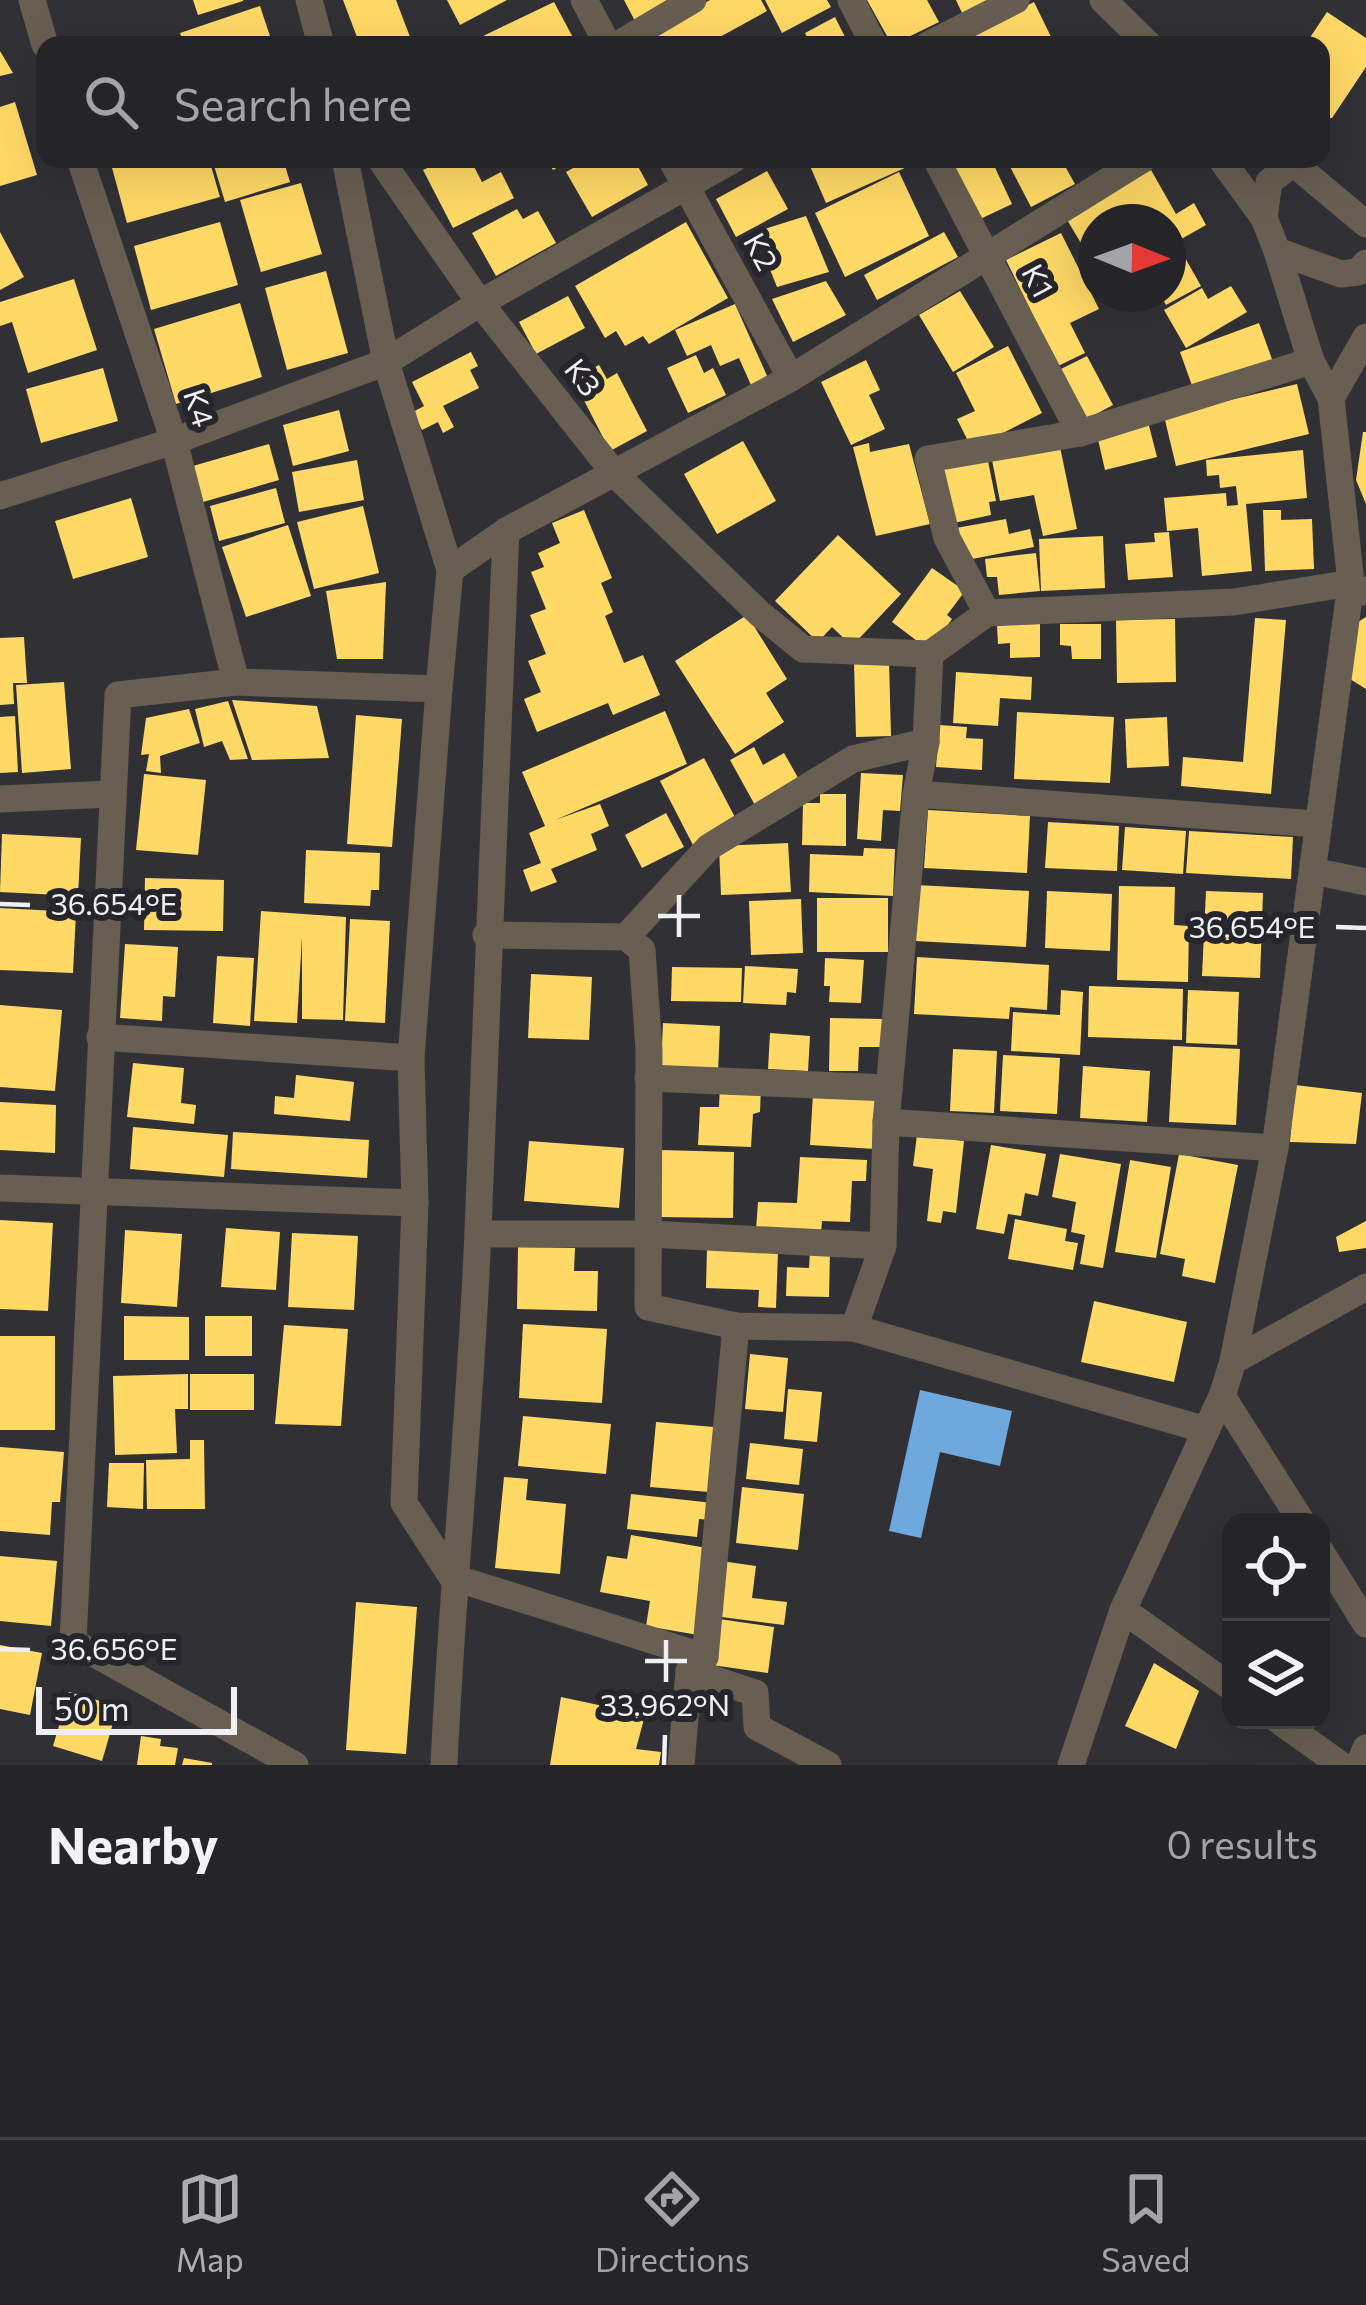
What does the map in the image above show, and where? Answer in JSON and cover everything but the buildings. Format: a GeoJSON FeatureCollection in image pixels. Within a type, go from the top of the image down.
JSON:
{"type":"FeatureCollection","features":[{"type":"Feature","properties":{"kind":"street"},"geometry":{"type":"LineString","coordinates":[[32,0],[42,36]]}},
{"type":"Feature","properties":{"kind":"street"},"geometry":{"type":"LineString","coordinates":[[309,0],[319,36]]}},
{"type":"Feature","properties":{"kind":"street"},"geometry":{"type":"LineString","coordinates":[[584,0],[603,36]]}},
{"type":"Feature","properties":{"kind":"street"},"geometry":{"type":"LineString","coordinates":[[632,36],[693,0]]}},
{"type":"Feature","properties":{"kind":"street"},"geometry":{"type":"LineString","coordinates":[[851,0],[869,36]]}},
{"type":"Feature","properties":{"kind":"street"},"geometry":{"type":"LineString","coordinates":[[946,36],[1016,0]]}},
{"type":"Feature","properties":{"kind":"street"},"geometry":{"type":"LineString","coordinates":[[1103,0],[1140,36]]}},
{"type":"Feature","properties":{"kind":"street","name":"K4"},"geometry":{"type":"LineString","coordinates":[[83,168],[174,441],[236,682]]}},
{"type":"Feature","properties":{"kind":"street"},"geometry":{"type":"LineString","coordinates":[[347,168],[386,362],[450,570],[410,1058],[415,1203],[404,1503],[452,1577],[697,1664],[755,1693],[757,1726],[828,1765]]}},
{"type":"Feature","properties":{"kind":"street","name":"K3"},"geometry":{"type":"LineString","coordinates":[[386,168],[481,303],[615,474],[760,614],[803,649],[930,654]]}},
{"type":"Feature","properties":{"kind":"street","name":"K2"},"geometry":{"type":"LineString","coordinates":[[676,168],[791,378]]}},
{"type":"Feature","properties":{"kind":"street"},"geometry":{"type":"LineString","coordinates":[[0,496],[174,441],[386,362],[719,168]]}},
{"type":"Feature","properties":{"kind":"street","name":"K1"},"geometry":{"type":"LineString","coordinates":[[941,168],[1080,434]]}},
{"type":"Feature","properties":{"kind":"street"},"geometry":{"type":"LineString","coordinates":[[450,570],[506,532],[791,378],[1128,168]]}},
{"type":"Feature","properties":{"kind":"street"},"geometry":{"type":"LineString","coordinates":[[1071,1765],[1123,1610],[1222,1396],[1233,1361],[1275,1148],[1316,824],[1358,589],[1330,398],[1311,361],[1264,218],[1228,168]]}},
{"type":"Feature","properties":{"kind":"street"},"geometry":{"type":"LineString","coordinates":[[1264,218],[1269,182],[1283,168]]}},
{"type":"Feature","properties":{"kind":"street"},"geometry":{"type":"LineString","coordinates":[[1299,168],[1364,218]]}},
{"type":"Feature","properties":{"kind":"street"},"geometry":{"type":"LineString","coordinates":[[1277,251],[1341,274],[1363,271]]}},
{"type":"Feature","properties":{"kind":"street"},"geometry":{"type":"LineString","coordinates":[[1330,398],[1366,337]]}},
{"type":"Feature","properties":{"kind":"street"},"geometry":{"type":"LineString","coordinates":[[987,613],[947,538],[928,460],[1080,434],[1311,361]]}},
{"type":"Feature","properties":{"kind":"street"},"geometry":{"type":"LineString","coordinates":[[444,1765],[452,1577],[478,1234],[486,935],[506,532]]}},
{"type":"Feature","properties":{"kind":"street"},"geometry":{"type":"LineString","coordinates":[[854,1328],[883,1246],[886,1121],[916,794],[926,742],[930,654],[987,613],[1234,602],[1358,589]]}},
{"type":"Feature","properties":{"kind":"street"},"geometry":{"type":"LineString","coordinates":[[295,1765],[73,1642],[118,695],[236,682],[439,689]]}},
{"type":"Feature","properties":{"kind":"street"},"geometry":{"type":"LineString","coordinates":[[626,937],[709,847],[853,759],[926,742]]}},
{"type":"Feature","properties":{"kind":"street"},"geometry":{"type":"LineString","coordinates":[[0,800],[110,794]]}},
{"type":"Feature","properties":{"kind":"street"},"geometry":{"type":"LineString","coordinates":[[916,794],[1316,824]]}},
{"type":"Feature","properties":{"kind":"street"},"geometry":{"type":"LineString","coordinates":[[1313,871],[1366,882]]}},
{"type":"Feature","properties":{"kind":"street"},"geometry":{"type":"LineString","coordinates":[[486,935],[626,937],[642,950],[649,1078],[648,1306],[736,1326],[854,1328],[1206,1430]]}},
{"type":"Feature","properties":{"kind":"street"},"geometry":{"type":"LineString","coordinates":[[100,1036],[410,1058]]}},
{"type":"Feature","properties":{"kind":"street"},"geometry":{"type":"LineString","coordinates":[[649,1078],[889,1088]]}},
{"type":"Feature","properties":{"kind":"street"},"geometry":{"type":"LineString","coordinates":[[886,1121],[1275,1148]]}},
{"type":"Feature","properties":{"kind":"street"},"geometry":{"type":"LineString","coordinates":[[0,1188],[415,1203]]}},
{"type":"Feature","properties":{"kind":"street"},"geometry":{"type":"LineString","coordinates":[[478,1234],[649,1234],[883,1246]]}},
{"type":"Feature","properties":{"kind":"street"},"geometry":{"type":"LineString","coordinates":[[1233,1361],[1366,1287]]}},
{"type":"Feature","properties":{"kind":"street"},"geometry":{"type":"LineString","coordinates":[[681,1765],[736,1326]]}},
{"type":"Feature","properties":{"kind":"street"},"geometry":{"type":"LineString","coordinates":[[1222,1396],[1296,1513]]}},
{"type":"Feature","properties":{"kind":"street"},"geometry":{"type":"LineString","coordinates":[[1330,1566],[1366,1624]]}},
{"type":"Feature","properties":{"kind":"street"},"geometry":{"type":"LineString","coordinates":[[1123,1610],[1222,1681]]}},
{"type":"Feature","properties":{"kind":"street"},"geometry":{"type":"LineString","coordinates":[[1291,1729],[1341,1765]]}},
{"type":"Feature","properties":{"kind":"street"},"geometry":{"type":"LineString","coordinates":[[1359,1765],[1366,1748]]}}]}
